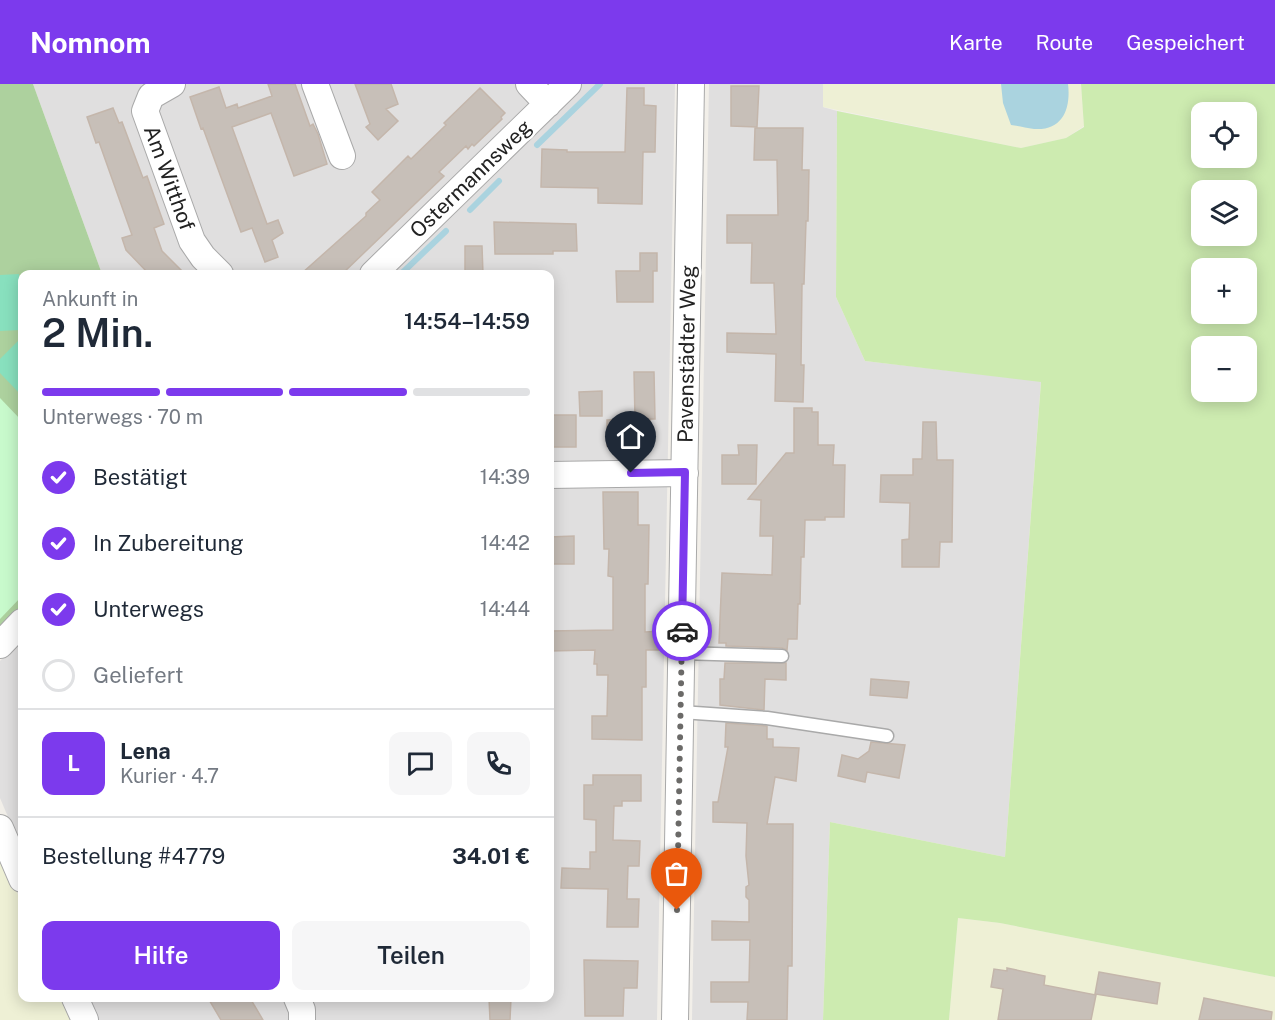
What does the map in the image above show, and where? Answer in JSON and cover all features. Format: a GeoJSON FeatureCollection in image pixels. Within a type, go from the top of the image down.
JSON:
{"type":"FeatureCollection","features":[{"type":"Feature","properties":{"kind":"street","name":"Am Witthof"},"geometry":{"type":"LineString","coordinates":[[172,84],[151,96],[145,111],[192,241],[216,270]]}},
{"type":"Feature","properties":{"kind":"street"},"geometry":{"type":"LineString","coordinates":[[315,84],[342,156]]}},
{"type":"Feature","properties":{"kind":"street"},"geometry":{"type":"LineString","coordinates":[[528,84],[548,104]]}},
{"type":"Feature","properties":{"kind":"street","name":"Ostermannsweg"},"geometry":{"type":"LineString","coordinates":[[378,270],[568,84]]}},
{"type":"Feature","properties":{"kind":"street","name":"Pavenstädter Weg"},"geometry":{"type":"LineString","coordinates":[[675,1020],[691,84]]}},
{"type":"Feature","properties":{"kind":"street"},"geometry":{"type":"LineString","coordinates":[[554,475],[685,472]]}},
{"type":"Feature","properties":{"kind":"street"},"geometry":{"type":"LineString","coordinates":[[0,645],[18,626]]}},
{"type":"Feature","properties":{"kind":"street"},"geometry":{"type":"LineString","coordinates":[[0,828],[18,870]]}},
{"type":"Feature","properties":{"kind":"street"},"geometry":{"type":"LineString","coordinates":[[77,1002],[85,1020]]}},
{"type":"Feature","properties":{"kind":"street"},"geometry":{"type":"LineString","coordinates":[[299,1002],[303,1020]]}},
{"type":"Feature","properties":{"kind":"lane"},"geometry":{"type":"LineString","coordinates":[[681,653],[782,656]]}},
{"type":"Feature","properties":{"kind":"lane"},"geometry":{"type":"LineString","coordinates":[[681,712],[767,718],[887,736]]}},
{"type":"Feature","properties":{"kind":"shaded area"},"geometry":{"type":"Polygon","coordinates":[[[33,84],[550,84],[360,270],[101,270],[33,84]]]}},
{"type":"Feature","properties":{"kind":"shaded area"},"geometry":{"type":"Polygon","coordinates":[[[582,84],[675,84],[657,1020],[97,1020],[89,1002],[554,1002],[554,270],[393,270],[582,84]]]}},
{"type":"Feature","properties":{"kind":"shaded area"},"geometry":{"type":"Polygon","coordinates":[[[709,84],[823,84],[823,107],[837,111],[836,297],[865,361],[1041,381],[1005,857],[830,822],[823,1020],[692,1020],[709,84]]]}},
{"type":"Feature","properties":{"kind":"shaded area"},"geometry":{"type":"Polygon","coordinates":[[[18,642],[18,841],[0,798],[0,661],[18,642]]]}},
{"type":"Feature","properties":{"kind":"green space"},"geometry":{"type":"Polygon","coordinates":[[[0,84],[33,84],[101,270],[18,270],[18,609],[0,628],[0,84]]]}},
{"type":"Feature","properties":{"kind":"green space"},"geometry":{"type":"Polygon","coordinates":[[[823,84],[1081,84],[1084,126],[1066,138],[1021,148],[823,107],[823,84]]]}},
{"type":"Feature","properties":{"kind":"green space"},"geometry":{"type":"Polygon","coordinates":[[[1081,84],[1275,84],[1275,977],[1000,923],[958,918],[949,1020],[823,1020],[830,822],[1005,857],[1041,382],[865,361],[836,297],[837,111],[1021,148],[1066,138],[1084,127],[1081,84]]]}},
{"type":"Feature","properties":{"kind":"green space"},"geometry":{"type":"Polygon","coordinates":[[[18,274],[18,330],[0,331],[0,275],[18,274]]]}},
{"type":"Feature","properties":{"kind":"green space"},"geometry":{"type":"Polygon","coordinates":[[[18,341],[18,392],[0,373],[0,359],[18,341]]]}},
{"type":"Feature","properties":{"kind":"green space"},"geometry":{"type":"Polygon","coordinates":[[[0,398],[18,417],[18,600],[0,619],[0,398]]]}},
{"type":"Feature","properties":{"kind":"green space"},"geometry":{"type":"Polygon","coordinates":[[[0,853],[18,895],[18,1002],[66,1002],[74,1020],[0,1020],[0,853]]]}},
{"type":"Feature","properties":{"kind":"green space"},"geometry":{"type":"Polygon","coordinates":[[[958,918],[1000,923],[1275,977],[1275,1020],[949,1020],[958,918]]]}},
{"type":"Feature","properties":{"kind":"water"},"geometry":{"type":"Polygon","coordinates":[[[1001,84],[1068,84],[1068,101],[1063,116],[1058,122],[1044,129],[1011,125],[1003,103],[1001,84]]]}},
{"type":"Feature","properties":{"kind":"building"},"geometry":{"type":"Polygon","coordinates":[[[268,84],[295,84],[310,126],[313,124],[318,134],[327,164],[294,176],[271,113],[232,127],[267,224],[278,220],[283,233],[272,240],[278,257],[265,262],[252,228],[241,232],[190,97],[219,87],[226,108],[237,104],[238,108],[272,96],[268,84]]]}},
{"type":"Feature","properties":{"kind":"building"},"geometry":{"type":"Polygon","coordinates":[[[355,84],[391,84],[398,104],[386,109],[398,121],[378,140],[366,127],[370,124],[355,84]]]}},
{"type":"Feature","properties":{"kind":"building"},"geometry":{"type":"Polygon","coordinates":[[[731,86],[759,86],[757,127],[731,126],[731,86]]]}},
{"type":"Feature","properties":{"kind":"building"},"geometry":{"type":"Polygon","coordinates":[[[480,88],[505,113],[502,119],[474,146],[472,144],[468,149],[466,146],[439,172],[444,176],[346,270],[305,270],[366,216],[366,213],[380,200],[372,192],[408,156],[411,159],[446,125],[444,123],[480,88]]]}},
{"type":"Feature","properties":{"kind":"building"},"geometry":{"type":"Polygon","coordinates":[[[627,88],[644,88],[644,105],[656,106],[655,152],[643,152],[642,204],[598,203],[598,188],[541,187],[542,149],[567,150],[567,152],[625,152],[627,88]]]}},
{"type":"Feature","properties":{"kind":"building"},"geometry":{"type":"Polygon","coordinates":[[[113,108],[119,123],[122,122],[143,178],[147,176],[164,224],[154,228],[162,251],[181,270],[145,270],[126,250],[122,238],[132,235],[99,142],[96,143],[87,117],[113,108]]]}},
{"type":"Feature","properties":{"kind":"building"},"geometry":{"type":"Polygon","coordinates":[[[755,128],[803,128],[802,170],[809,170],[808,221],[806,221],[804,284],[802,284],[803,402],[775,401],[776,354],[727,352],[727,333],[776,334],[774,283],[751,283],[752,243],[727,243],[727,215],[778,215],[777,160],[754,160],[755,128]]]}},
{"type":"Feature","properties":{"kind":"building"},"geometry":{"type":"Polygon","coordinates":[[[494,222],[576,224],[577,251],[553,251],[553,254],[495,254],[494,222]]]}},
{"type":"Feature","properties":{"kind":"building"},"geometry":{"type":"Polygon","coordinates":[[[465,246],[482,246],[483,270],[465,270],[465,246]]]}},
{"type":"Feature","properties":{"kind":"building"},"geometry":{"type":"Polygon","coordinates":[[[640,253],[657,253],[657,271],[653,271],[653,302],[617,302],[616,271],[640,271],[640,253]]]}},
{"type":"Feature","properties":{"kind":"building"},"geometry":{"type":"Polygon","coordinates":[[[634,372],[654,372],[655,419],[650,419],[650,445],[607,446],[607,420],[635,419],[634,372]]]}},
{"type":"Feature","properties":{"kind":"building"},"geometry":{"type":"Polygon","coordinates":[[[602,391],[602,416],[580,416],[579,392],[602,391]]]}},
{"type":"Feature","properties":{"kind":"building"},"geometry":{"type":"Polygon","coordinates":[[[794,408],[812,408],[812,412],[818,412],[818,445],[834,445],[833,465],[845,465],[844,517],[805,520],[797,639],[788,639],[787,650],[726,646],[726,643],[719,643],[722,573],[772,575],[773,536],[760,536],[761,500],[748,499],[786,453],[794,453],[794,408]]]}},
{"type":"Feature","properties":{"kind":"building"},"geometry":{"type":"Polygon","coordinates":[[[554,415],[576,415],[576,447],[554,447],[554,415]]]}},
{"type":"Feature","properties":{"kind":"building"},"geometry":{"type":"Polygon","coordinates":[[[923,422],[936,422],[937,460],[953,460],[952,542],[940,542],[939,567],[902,567],[902,540],[909,539],[910,503],[880,502],[881,475],[913,475],[913,459],[922,459],[923,422]]]}},
{"type":"Feature","properties":{"kind":"building"},"geometry":{"type":"Polygon","coordinates":[[[738,445],[757,445],[756,484],[722,484],[722,455],[739,455],[738,445]]]}},
{"type":"Feature","properties":{"kind":"building"},"geometry":{"type":"Polygon","coordinates":[[[603,492],[638,492],[638,525],[649,525],[645,632],[662,631],[662,650],[646,650],[646,687],[642,687],[642,740],[592,739],[592,716],[607,716],[608,675],[597,675],[597,664],[594,664],[595,650],[554,651],[554,631],[613,630],[613,577],[608,576],[609,549],[604,549],[603,492]]]}},
{"type":"Feature","properties":{"kind":"building"},"geometry":{"type":"Polygon","coordinates":[[[574,536],[574,564],[554,564],[554,537],[574,536]]]}},
{"type":"Feature","properties":{"kind":"building"},"geometry":{"type":"Polygon","coordinates":[[[725,663],[786,663],[786,680],[765,679],[764,710],[720,705],[720,679],[724,679],[725,663]]]}},
{"type":"Feature","properties":{"kind":"building"},"geometry":{"type":"Polygon","coordinates":[[[871,679],[909,682],[907,698],[870,695],[871,679]]]}},
{"type":"Feature","properties":{"kind":"building"},"geometry":{"type":"Polygon","coordinates":[[[726,723],[767,726],[767,739],[773,739],[773,747],[799,748],[796,781],[775,777],[767,824],[793,824],[792,966],[788,966],[787,1020],[747,1020],[748,1002],[711,1002],[711,982],[749,982],[750,940],[712,940],[712,921],[749,922],[749,900],[746,897],[746,887],[749,885],[746,856],[747,823],[713,822],[713,802],[718,802],[728,747],[725,747],[726,723]]]}},
{"type":"Feature","properties":{"kind":"building"},"geometry":{"type":"Polygon","coordinates":[[[871,742],[905,745],[899,778],[867,772],[865,782],[838,776],[842,755],[858,759],[869,751],[871,742]]]}},
{"type":"Feature","properties":{"kind":"building"},"geometry":{"type":"Polygon","coordinates":[[[593,775],[641,775],[641,801],[622,801],[622,806],[614,806],[613,840],[640,841],[639,866],[628,866],[627,899],[639,899],[638,927],[607,927],[608,889],[561,888],[562,868],[590,869],[590,852],[596,852],[596,820],[584,819],[584,785],[593,785],[593,775]]]}},
{"type":"Feature","properties":{"kind":"building"},"geometry":{"type":"Polygon","coordinates":[[[584,960],[638,961],[637,988],[624,988],[623,1016],[585,1016],[584,960]]]}},
{"type":"Feature","properties":{"kind":"building"},"geometry":{"type":"Polygon","coordinates":[[[1007,968],[1045,976],[1044,985],[1096,995],[1091,1020],[998,1020],[1003,989],[991,987],[994,969],[1007,971],[1007,968]]]}},
{"type":"Feature","properties":{"kind":"building"},"geometry":{"type":"Polygon","coordinates":[[[1099,972],[1160,983],[1157,1004],[1095,994],[1099,972]]]}},
{"type":"Feature","properties":{"kind":"building"},"geometry":{"type":"Polygon","coordinates":[[[1204,998],[1272,1012],[1271,1020],[1199,1020],[1204,998]]]}},
{"type":"Feature","properties":{"kind":"building"},"geometry":{"type":"Polygon","coordinates":[[[210,1002],[252,1002],[263,1020],[221,1020],[210,1002]]]}},
{"type":"Feature","properties":{"kind":"building"},"geometry":{"type":"Polygon","coordinates":[[[489,1002],[511,1002],[510,1020],[490,1020],[489,1002]]]}},
{"type":"Feature","properties":{"kind":"waterway"},"geometry":{"type":"LineString","coordinates":[[537,145],[600,84]]}},
{"type":"Feature","properties":{"kind":"waterway"},"geometry":{"type":"LineString","coordinates":[[470,210],[499,181]]}},
{"type":"Feature","properties":{"kind":"waterway"},"geometry":{"type":"LineString","coordinates":[[405,270],[446,231]]}},
{"type":"Feature","properties":{"kind":"way so far"},"geometry":{"type":"LineString","coordinates":[[677,910],[682,631]]}},
{"type":"Feature","properties":{"kind":"route"},"geometry":{"type":"LineString","coordinates":[[631,473],[685,472],[682,631]]}}]}
